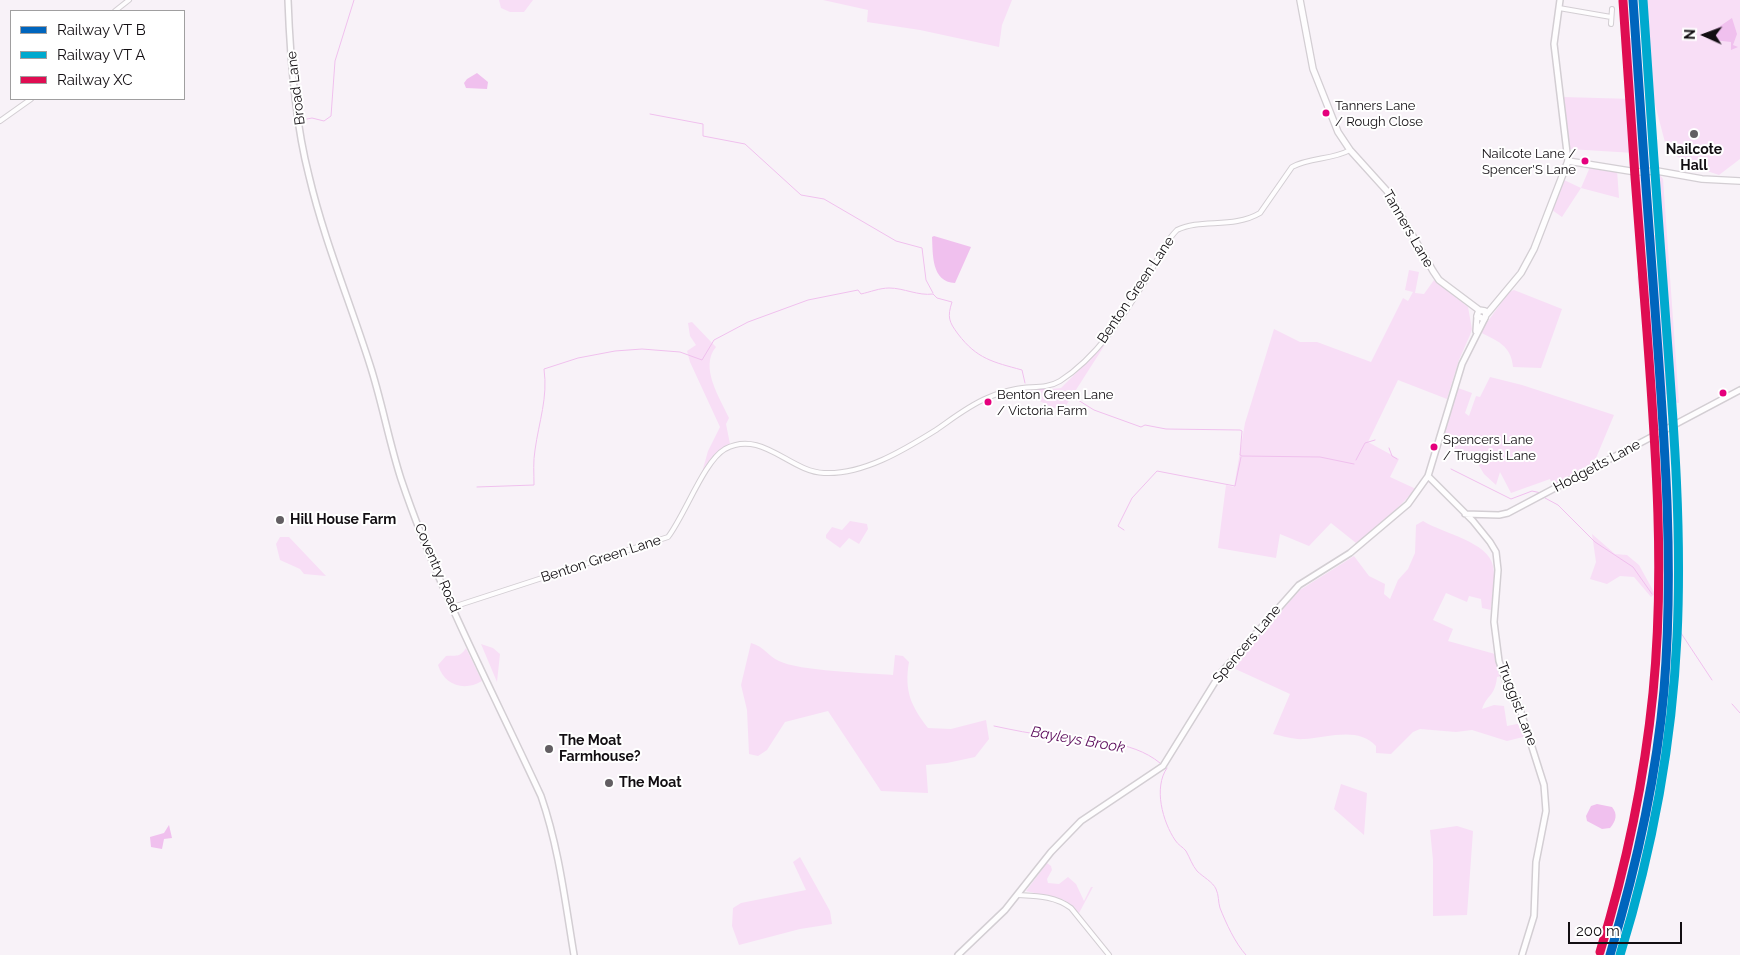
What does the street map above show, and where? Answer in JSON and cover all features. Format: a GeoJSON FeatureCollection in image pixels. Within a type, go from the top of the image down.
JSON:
{"type":"FeatureCollection","features":[{"type":"Feature","properties":{"kind":"main road","name":"Tanners Lane"},"geometry":{"type":"LineString","coordinates":[[1300,0],[1308,50],[1318,86],[1332,121],[1350,150],[1386,191],[1439,280],[1479,310],[1484,310],[1486,316]]}},
{"type":"Feature","properties":{"kind":"main road"},"geometry":{"type":"LineString","coordinates":[[1568,161],[1638,172],[1656,171],[1702,179],[1740,181]]}},
{"type":"Feature","properties":{"kind":"main road","name":"Spencers Lane"},"geometry":{"type":"LineString","coordinates":[[1486,316],[1521,273],[1568,161]]}},
{"type":"Feature","properties":{"kind":"main road"},"geometry":{"type":"LineString","coordinates":[[1479,310],[1477,317],[1480,320],[1486,316]]}},
{"type":"Feature","properties":{"kind":"street"},"geometry":{"type":"LineString","coordinates":[[117,10],[129,0]]}},
{"type":"Feature","properties":{"kind":"street","name":"Broad Lane"},"geometry":{"type":"LineString","coordinates":[[288,0],[300,128],[309,176]]}},
{"type":"Feature","properties":{"kind":"street"},"geometry":{"type":"LineString","coordinates":[[1560,0],[1554,44],[1568,161]]}},
{"type":"Feature","properties":{"kind":"street"},"geometry":{"type":"LineString","coordinates":[[1559,8],[1611,17]]}},
{"type":"Feature","properties":{"kind":"street"},"geometry":{"type":"LineString","coordinates":[[1611,24],[1612,9]]}},
{"type":"Feature","properties":{"kind":"street"},"geometry":{"type":"LineString","coordinates":[[0,121],[30,100]]}},
{"type":"Feature","properties":{"kind":"street","name":"Benton Green Lane"},"geometry":{"type":"LineString","coordinates":[[453,607],[668,537],[712,461],[727,448],[745,444],[777,452],[810,471],[823,473],[843,471],[863,466],[901,450],[986,399],[1013,389],[1048,386],[1058,383],[1102,344],[1176,232],[1189,226],[1231,223],[1254,217],[1260,213],[1292,167],[1300,163],[1342,154],[1350,150]]}},
{"type":"Feature","properties":{"kind":"street","name":"Coventry Road"},"geometry":{"type":"LineString","coordinates":[[309,176],[371,367],[401,479],[426,545],[453,607],[544,803],[551,825],[565,888],[574,955]]}},
{"type":"Feature","properties":{"kind":"street","name":"Spencers Lane"},"geometry":{"type":"LineString","coordinates":[[958,955],[1018,895],[1051,852],[1081,821],[1163,766],[1171,758],[1220,674],[1299,585],[1350,553],[1408,504],[1428,476],[1462,364],[1486,316]]}},
{"type":"Feature","properties":{"kind":"street","name":"Spencers Lane"},"geometry":{"type":"LineString","coordinates":[[1476,334],[1477,317]]}},
{"type":"Feature","properties":{"kind":"street","name":"Hodgetts Lane"},"geometry":{"type":"LineString","coordinates":[[1465,514],[1508,513],[1740,390]]}},
{"type":"Feature","properties":{"kind":"street","name":"Truggist Lane"},"geometry":{"type":"LineString","coordinates":[[1428,476],[1473,521],[1496,552],[1498,570],[1494,622],[1499,661],[1505,679],[1520,706],[1541,770],[1546,795],[1546,812],[1536,862],[1534,916],[1522,955]]}},
{"type":"Feature","properties":{"kind":"street"},"geometry":{"type":"LineString","coordinates":[[1473,521],[1478,515]]}},
{"type":"Feature","properties":{"kind":"street"},"geometry":{"type":"LineString","coordinates":[[1018,895],[1040,896],[1062,902],[1070,908],[1109,955]]}},
{"type":"Feature","properties":{"kind":"shaded area"},"geometry":{"type":"Polygon","coordinates":[[[499,0],[533,0],[524,12],[510,12],[501,8],[499,0]]]}},
{"type":"Feature","properties":{"kind":"shaded area"},"geometry":{"type":"Polygon","coordinates":[[[823,0],[1012,0],[1002,25],[999,47],[920,30],[867,22],[868,10],[823,0]]]}},
{"type":"Feature","properties":{"kind":"shaded area","name":"Nailcote Hall"},"geometry":{"type":"Polygon","coordinates":[[[1642,0],[1740,0],[1740,159],[1719,175],[1692,166],[1667,150],[1651,89],[1642,0]]]}},
{"type":"Feature","properties":{"kind":"shaded area"},"geometry":{"type":"Polygon","coordinates":[[[1732,18],[1737,34],[1733,45],[1738,47],[1731,50],[1731,42],[1713,40],[1707,35],[1732,18]]]}},
{"type":"Feature","properties":{"kind":"shaded area"},"geometry":{"type":"Polygon","coordinates":[[[1628,38],[1633,38],[1641,168],[1635,167],[1634,153],[1569,149],[1563,97],[1633,99],[1628,38]]]}},
{"type":"Feature","properties":{"kind":"shaded area"},"geometry":{"type":"Polygon","coordinates":[[[477,73],[488,82],[487,89],[466,88],[464,83],[477,73]]]}},
{"type":"Feature","properties":{"kind":"shaded area"},"geometry":{"type":"Polygon","coordinates":[[[1590,167],[1617,170],[1619,198],[1581,188],[1590,167]]]}},
{"type":"Feature","properties":{"kind":"shaded area"},"geometry":{"type":"Polygon","coordinates":[[[1636,175],[1642,177],[1644,184],[1649,235],[1658,235],[1652,177],[1660,175],[1663,179],[1679,403],[1671,402],[1669,394],[1657,395],[1661,429],[1655,430],[1653,426],[1637,277],[1642,267],[1657,272],[1660,259],[1658,250],[1644,247],[1639,240],[1636,175]]]}},
{"type":"Feature","properties":{"kind":"shaded area"},"geometry":{"type":"Polygon","coordinates":[[[1564,180],[1581,188],[1562,217],[1552,210],[1564,180]]]}},
{"type":"Feature","properties":{"kind":"shaded area"},"geometry":{"type":"Polygon","coordinates":[[[932,237],[971,247],[955,283],[941,278],[937,272],[933,259],[932,237]]]}},
{"type":"Feature","properties":{"kind":"shaded area"},"geometry":{"type":"Polygon","coordinates":[[[1409,270],[1419,272],[1415,293],[1424,294],[1434,280],[1468,307],[1472,329],[1459,360],[1447,399],[1398,380],[1368,442],[1399,459],[1390,477],[1416,489],[1381,525],[1356,543],[1331,523],[1309,546],[1280,534],[1276,558],[1218,548],[1226,485],[1234,487],[1245,423],[1274,329],[1300,342],[1317,342],[1371,362],[1403,298],[1408,301],[1413,292],[1405,290],[1409,270]]]}},
{"type":"Feature","properties":{"kind":"shaded area"},"geometry":{"type":"Polygon","coordinates":[[[1514,290],[1562,309],[1541,368],[1513,367],[1512,360],[1506,349],[1497,341],[1480,332],[1509,292],[1514,290]]]}},
{"type":"Feature","properties":{"kind":"shaded area"},"geometry":{"type":"Polygon","coordinates":[[[692,322],[716,347],[711,355],[710,373],[716,392],[729,418],[726,424],[730,444],[715,454],[701,476],[708,451],[720,427],[690,362],[687,351],[696,345],[690,336],[688,323],[692,322]]]}},
{"type":"Feature","properties":{"kind":"shaded area"},"geometry":{"type":"Polygon","coordinates":[[[1106,343],[1065,407],[1053,408],[1022,392],[1061,388],[1106,343]]]}},
{"type":"Feature","properties":{"kind":"shaded area"},"geometry":{"type":"Polygon","coordinates":[[[1490,377],[1522,385],[1614,415],[1596,458],[1600,459],[1553,486],[1550,479],[1511,493],[1500,472],[1496,485],[1484,474],[1475,459],[1441,442],[1458,388],[1472,393],[1465,413],[1469,416],[1476,396],[1480,397],[1490,377]]]}},
{"type":"Feature","properties":{"kind":"shaded area"},"geometry":{"type":"Polygon","coordinates":[[[850,521],[867,524],[868,529],[859,544],[849,538],[840,548],[826,538],[832,527],[842,530],[850,521]]]}},
{"type":"Feature","properties":{"kind":"shaded area"},"geometry":{"type":"Polygon","coordinates":[[[1423,521],[1474,544],[1490,558],[1494,577],[1491,610],[1482,608],[1481,599],[1469,596],[1467,602],[1446,593],[1433,620],[1453,629],[1448,641],[1495,654],[1501,676],[1497,677],[1495,688],[1482,709],[1494,705],[1504,706],[1507,726],[1522,723],[1527,736],[1507,741],[1472,730],[1456,732],[1420,729],[1413,732],[1391,754],[1376,753],[1376,746],[1360,736],[1342,735],[1300,739],[1273,734],[1290,694],[1231,667],[1300,590],[1354,556],[1369,576],[1385,584],[1384,594],[1390,599],[1398,580],[1408,569],[1415,553],[1416,525],[1423,521]]]}},
{"type":"Feature","properties":{"kind":"shaded area"},"geometry":{"type":"Polygon","coordinates":[[[1592,534],[1615,554],[1627,555],[1639,565],[1655,594],[1651,597],[1634,577],[1620,576],[1607,584],[1590,579],[1596,562],[1592,534]]]}},
{"type":"Feature","properties":{"kind":"shaded area"},"geometry":{"type":"Polygon","coordinates":[[[280,537],[289,537],[326,576],[304,574],[300,569],[280,560],[276,544],[280,537]]]}},
{"type":"Feature","properties":{"kind":"shaded area"},"geometry":{"type":"Polygon","coordinates":[[[751,643],[760,647],[779,661],[802,667],[834,671],[893,675],[895,655],[903,656],[909,662],[907,681],[910,698],[928,728],[951,729],[986,720],[989,739],[975,757],[926,765],[928,793],[881,791],[828,711],[785,722],[767,750],[758,756],[749,754],[747,710],[741,685],[751,643]]]}},
{"type":"Feature","properties":{"kind":"shaded area"},"geometry":{"type":"Polygon","coordinates":[[[481,644],[493,648],[500,654],[497,682],[481,644]]]}},
{"type":"Feature","properties":{"kind":"shaded area"},"geometry":{"type":"Polygon","coordinates":[[[466,648],[482,681],[468,686],[456,685],[445,677],[438,665],[446,656],[460,655],[466,648]]]}},
{"type":"Feature","properties":{"kind":"shaded area"},"geometry":{"type":"Polygon","coordinates":[[[1341,784],[1367,793],[1364,835],[1334,809],[1341,784]]]}},
{"type":"Feature","properties":{"kind":"shaded area"},"geometry":{"type":"Polygon","coordinates":[[[1597,804],[1612,807],[1614,810],[1616,818],[1610,828],[1602,829],[1587,821],[1586,816],[1591,806],[1597,804]]]}},
{"type":"Feature","properties":{"kind":"shaded area"},"geometry":{"type":"Polygon","coordinates":[[[169,825],[172,838],[164,839],[162,849],[151,847],[150,837],[164,833],[169,825]]]}},
{"type":"Feature","properties":{"kind":"shaded area"},"geometry":{"type":"Polygon","coordinates":[[[1457,826],[1473,831],[1467,915],[1433,916],[1433,860],[1430,830],[1457,826]]]}},
{"type":"Feature","properties":{"kind":"shaded area"},"geometry":{"type":"Polygon","coordinates":[[[800,857],[830,911],[832,924],[800,929],[739,945],[732,926],[733,908],[741,903],[806,890],[793,862],[800,857]]]}},
{"type":"Feature","properties":{"kind":"shaded area"},"geometry":{"type":"Polygon","coordinates":[[[1047,863],[1051,866],[1052,870],[1047,879],[1048,883],[1059,884],[1068,877],[1076,884],[1084,901],[1091,887],[1093,887],[1079,913],[1064,900],[1026,891],[1047,863]]]}},
{"type":"Feature","properties":{"kind":"waterway"},"geometry":{"type":"LineString","coordinates":[[307,119],[312,118],[324,121],[331,116],[335,61],[354,0]]}},
{"type":"Feature","properties":{"kind":"waterway"},"geometry":{"type":"LineString","coordinates":[[650,114],[703,124],[703,136],[745,144],[801,195],[824,199],[896,241],[922,248],[926,280],[933,293]]}},
{"type":"Feature","properties":{"kind":"waterway"},"geometry":{"type":"LineString","coordinates":[[477,487],[534,485],[534,454],[545,390],[544,369],[578,358],[615,351],[642,349],[680,352],[702,360],[714,340],[748,322],[808,300],[858,290],[861,294],[895,288],[922,294],[933,294],[937,298],[952,302],[949,316],[951,323],[965,342],[986,358],[1002,365],[1022,370],[1025,383]]}},
{"type":"Feature","properties":{"kind":"waterway"},"geometry":{"type":"LineString","coordinates":[[1026,390],[1051,389],[1057,396],[1070,395],[1094,410],[1141,427],[1145,425],[1166,429],[1240,430],[1242,431],[1240,455],[1242,456],[1320,457],[1354,464]]}},
{"type":"Feature","properties":{"kind":"waterway"},"geometry":{"type":"LineString","coordinates":[[1356,460],[1365,443],[1375,440]]}},
{"type":"Feature","properties":{"kind":"waterway"},"geometry":{"type":"LineString","coordinates":[[1389,448],[1392,456],[1397,459]]}},
{"type":"Feature","properties":{"kind":"waterway"},"geometry":{"type":"LineString","coordinates":[[1124,530],[1118,526],[1132,498],[1157,471],[1235,486],[1241,457]]}},
{"type":"Feature","properties":{"kind":"waterway"},"geometry":{"type":"LineString","coordinates":[[1451,469],[1511,499],[1532,491],[1541,493]]}},
{"type":"Feature","properties":{"kind":"waterway"},"geometry":{"type":"LineString","coordinates":[[1545,498],[1558,505],[1595,542],[1633,567],[1652,594]]}},
{"type":"Feature","properties":{"kind":"waterway"},"geometry":{"type":"LineString","coordinates":[[1675,624],[1712,680]]}},
{"type":"Feature","properties":{"kind":"waterway"},"geometry":{"type":"LineString","coordinates":[[1732,704],[1740,713]]}},
{"type":"Feature","properties":{"kind":"waterway","name":"Bayleys Brook"},"geometry":{"type":"LineString","coordinates":[[994,726],[1037,734],[1122,745],[1136,749],[1160,763]]}},
{"type":"Feature","properties":{"kind":"waterway","name":"Bayleys Brook"},"geometry":{"type":"LineString","coordinates":[[1167,768],[1163,776],[1160,795],[1167,824],[1175,840],[1186,851],[1197,871],[1215,886],[1225,920],[1246,955]]}},
{"type":"Feature","properties":{"kind":"transit line"},"geometry":{"type":"LineString","coordinates":[[1610,955],[1644,824],[1656,758],[1667,644],[1667,507],[1633,0]]}},
{"type":"Feature","properties":{"kind":"transit line"},"geometry":{"type":"LineString","coordinates":[[1620,955],[1642,877],[1659,798],[1665,758],[1677,637],[1679,558],[1674,441],[1643,0]]}},
{"type":"Feature","properties":{"kind":"rail line","name":"XC"},"geometry":{"type":"LineString","coordinates":[[1600,952],[1633,824],[1645,759],[1657,648],[1658,512],[1623,1]]}},
{"type":"Feature","properties":{"kind":"place","name":"Tanners Lane / Rough Close"},"geometry":{"type":"Point","coordinates":[1326,113]}},
{"type":"Feature","properties":{"kind":"place","name":"Nailcote Hall"},"geometry":{"type":"Point","coordinates":[1694,134]}},
{"type":"Feature","properties":{"kind":"place","name":"Nailcote Lane / Spencer'S Lane"},"geometry":{"type":"Point","coordinates":[1585,161]}},
{"type":"Feature","properties":{"kind":"place","name":"Benton Green Lane / Victoria Farm"},"geometry":{"type":"Point","coordinates":[988,402]}},
{"type":"Feature","properties":{"kind":"place","name":"Spencers Lane / Truggist Lane"},"geometry":{"type":"Point","coordinates":[1434,447]}},
{"type":"Feature","properties":{"kind":"place","name":"Hill House Farm"},"geometry":{"type":"Point","coordinates":[280,520]}},
{"type":"Feature","properties":{"kind":"place","name":"The Moat Farmhouse?"},"geometry":{"type":"Point","coordinates":[549,749]}},
{"type":"Feature","properties":{"kind":"place","name":"The Moat"},"geometry":{"type":"Point","coordinates":[609,783]}}]}
